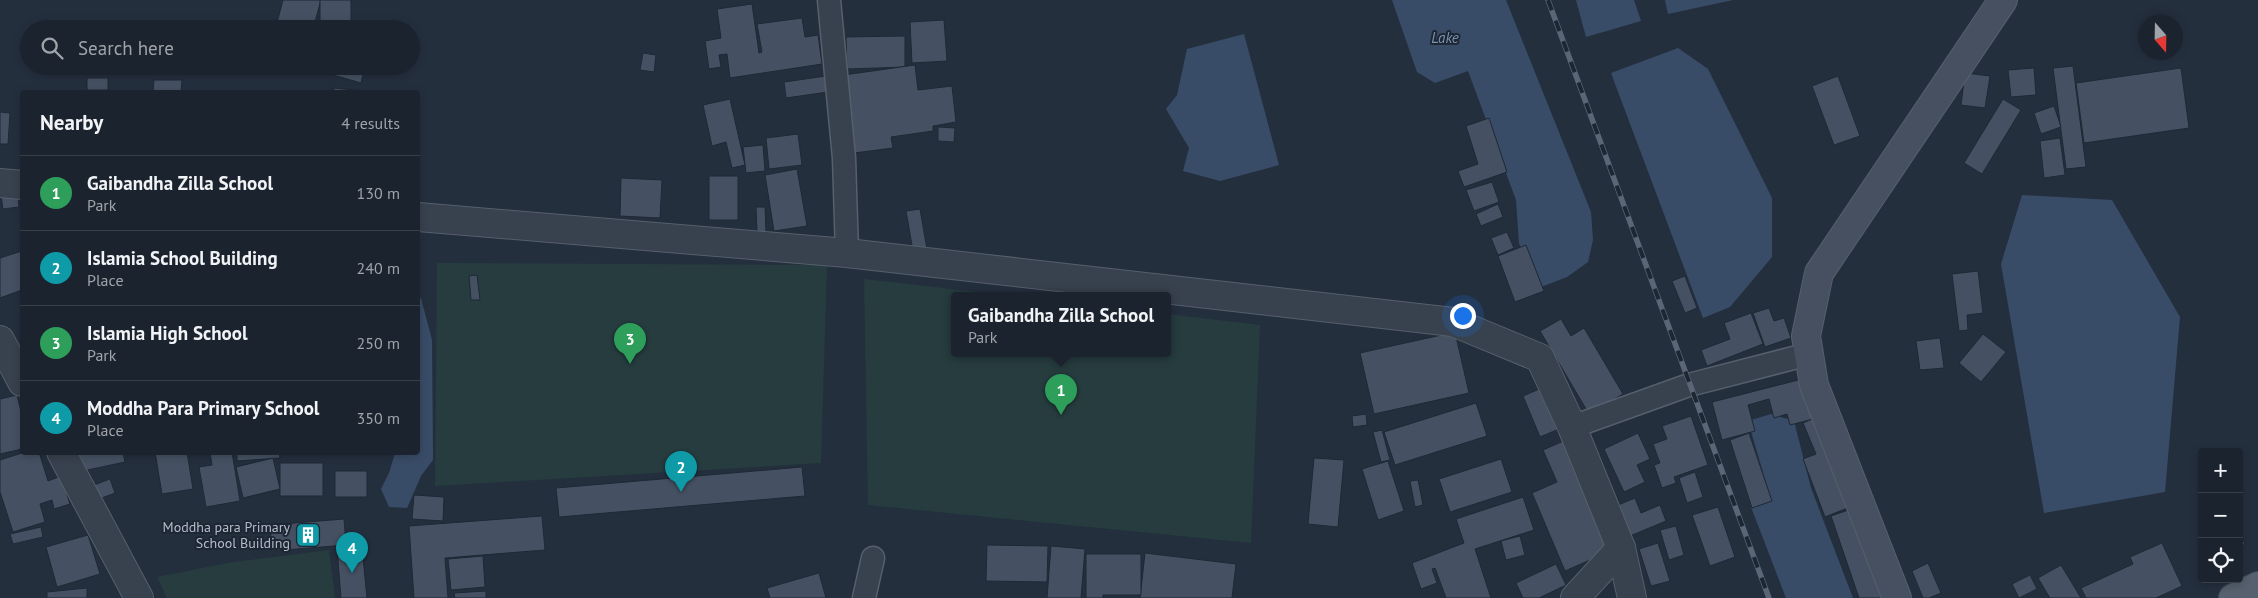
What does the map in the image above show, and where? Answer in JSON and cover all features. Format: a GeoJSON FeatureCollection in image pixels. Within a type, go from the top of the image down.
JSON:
{"type":"FeatureCollection","features":[{"type":"Feature","properties":{"kind":"main road"},"geometry":{"type":"LineString","coordinates":[[1897,598],[1814,385],[1806,336],[1819,273],[2003,0]]}},
{"type":"Feature","properties":{"kind":"main road"},"geometry":{"type":"LineString","coordinates":[[2233,598],[2258,586]]}},
{"type":"Feature","properties":{"kind":"street"},"geometry":{"type":"LineString","coordinates":[[829,0],[844,158],[847,253]]}},
{"type":"Feature","properties":{"kind":"street"},"geometry":{"type":"LineString","coordinates":[[0,183],[20,185]]}},
{"type":"Feature","properties":{"kind":"street"},"geometry":{"type":"LineString","coordinates":[[420,217],[847,253],[1453,322],[1540,358],[1572,427],[1621,548],[1632,598]]}},
{"type":"Feature","properties":{"kind":"street"},"geometry":{"type":"LineString","coordinates":[[0,340],[20,378]]}},
{"type":"Feature","properties":{"kind":"street"},"geometry":{"type":"LineString","coordinates":[[1572,427],[1689,385],[1809,354]]}},
{"type":"Feature","properties":{"kind":"street"},"geometry":{"type":"LineString","coordinates":[[62,455],[139,598]]}},
{"type":"Feature","properties":{"kind":"street"},"geometry":{"type":"LineString","coordinates":[[1576,598],[1621,548]]}},
{"type":"Feature","properties":{"kind":"street"},"geometry":{"type":"LineString","coordinates":[[864,598],[873,558]]}},
{"type":"Feature","properties":{"kind":"green space"},"geometry":{"type":"Polygon","coordinates":[[[437,263],[827,265],[821,463],[435,486],[437,263]]]}},
{"type":"Feature","properties":{"kind":"green space"},"geometry":{"type":"Polygon","coordinates":[[[864,279],[978,292],[951,292],[951,357],[1171,357],[1171,314],[1260,325],[1251,543],[868,505],[864,279]]]}},
{"type":"Feature","properties":{"kind":"green space"},"geometry":{"type":"Polygon","coordinates":[[[329,550],[335,598],[167,598],[157,577],[233,562],[329,550]]]}},
{"type":"Feature","properties":{"kind":"water","name":"Lake"},"geometry":{"type":"Polygon","coordinates":[[[1392,0],[1506,0],[1591,212],[1593,240],[1588,262],[1567,277],[1536,289],[1519,243],[1516,200],[1468,71],[1435,83],[1417,72],[1392,0]]]}},
{"type":"Feature","properties":{"kind":"water"},"geometry":{"type":"Polygon","coordinates":[[[1576,0],[1634,0],[1641,21],[1586,37],[1576,0]]]}},
{"type":"Feature","properties":{"kind":"water"},"geometry":{"type":"Polygon","coordinates":[[[1665,0],[1733,0],[1668,14],[1665,0]]]}},
{"type":"Feature","properties":{"kind":"water"},"geometry":{"type":"Polygon","coordinates":[[[1244,34],[1279,165],[1220,181],[1183,171],[1189,148],[1166,109],[1177,95],[1187,49],[1244,34]]]}},
{"type":"Feature","properties":{"kind":"water"},"geometry":{"type":"Polygon","coordinates":[[[1678,48],[1708,69],[1772,198],[1772,257],[1730,307],[1703,318],[1611,73],[1678,48]]]}},
{"type":"Feature","properties":{"kind":"water"},"geometry":{"type":"Polygon","coordinates":[[[2022,195],[2112,200],[2180,317],[2165,492],[2044,513],[2001,264],[2022,195]]]}},
{"type":"Feature","properties":{"kind":"water"},"geometry":{"type":"Polygon","coordinates":[[[421,298],[432,340],[433,460],[421,476],[407,508],[389,507],[381,489],[389,473],[394,455],[420,455],[421,298]]]}},
{"type":"Feature","properties":{"kind":"water"},"geometry":{"type":"Polygon","coordinates":[[[1771,414],[1794,421],[1811,488],[1853,598],[1786,598],[1751,507],[1771,500],[1748,421],[1771,414]]]}},
{"type":"Feature","properties":{"kind":"building"},"geometry":{"type":"Polygon","coordinates":[[[283,0],[321,0],[315,20],[278,20],[283,0]]]}},
{"type":"Feature","properties":{"kind":"building"},"geometry":{"type":"Polygon","coordinates":[[[320,0],[351,0],[351,20],[320,20],[320,0]]]}},
{"type":"Feature","properties":{"kind":"building"},"geometry":{"type":"Polygon","coordinates":[[[752,4],[759,53],[762,52],[757,24],[802,18],[805,37],[818,35],[822,64],[730,78],[727,54],[719,55],[721,67],[709,69],[705,41],[721,38],[717,9],[752,4]]]}},
{"type":"Feature","properties":{"kind":"building"},"geometry":{"type":"Polygon","coordinates":[[[944,20],[947,61],[912,63],[910,22],[944,20]]]}},
{"type":"Feature","properties":{"kind":"building"},"geometry":{"type":"Polygon","coordinates":[[[905,36],[905,67],[847,69],[846,37],[905,36]]]}},
{"type":"Feature","properties":{"kind":"building"},"geometry":{"type":"Polygon","coordinates":[[[643,53],[656,55],[654,72],[640,70],[643,53]]]}},
{"type":"Feature","properties":{"kind":"building"},"geometry":{"type":"Polygon","coordinates":[[[915,65],[918,90],[952,86],[956,122],[933,126],[933,131],[891,137],[893,148],[854,153],[844,75],[915,65]]]}},
{"type":"Feature","properties":{"kind":"building"},"geometry":{"type":"Polygon","coordinates":[[[2073,66],[2086,167],[2066,169],[2053,68],[2073,66]]]}},
{"type":"Feature","properties":{"kind":"building"},"geometry":{"type":"Polygon","coordinates":[[[2034,68],[2036,95],[2011,97],[2008,70],[2034,68]]]}},
{"type":"Feature","properties":{"kind":"building"},"geometry":{"type":"Polygon","coordinates":[[[2181,68],[2189,128],[2084,143],[2076,83],[2181,68]]]}},
{"type":"Feature","properties":{"kind":"building"},"geometry":{"type":"Polygon","coordinates":[[[1965,73],[1990,76],[1985,108],[1961,105],[1965,73]]]}},
{"type":"Feature","properties":{"kind":"building"},"geometry":{"type":"Polygon","coordinates":[[[333,75],[363,75],[361,83],[333,75]]]}},
{"type":"Feature","properties":{"kind":"building"},"geometry":{"type":"Polygon","coordinates":[[[833,75],[835,91],[786,98],[784,82],[833,75]]]}},
{"type":"Feature","properties":{"kind":"building"},"geometry":{"type":"Polygon","coordinates":[[[1838,76],[1860,136],[1834,145],[1812,86],[1838,76]]]}},
{"type":"Feature","properties":{"kind":"building"},"geometry":{"type":"Polygon","coordinates":[[[87,78],[108,78],[108,90],[87,90],[87,78]]]}},
{"type":"Feature","properties":{"kind":"building"},"geometry":{"type":"Polygon","coordinates":[[[154,80],[182,80],[181,90],[153,90],[154,80]]]}},
{"type":"Feature","properties":{"kind":"building"},"geometry":{"type":"Polygon","coordinates":[[[334,88],[355,90],[334,90],[334,88]]]}},
{"type":"Feature","properties":{"kind":"building"},"geometry":{"type":"Polygon","coordinates":[[[730,99],[745,165],[732,168],[726,142],[712,146],[703,105],[730,99]]]}},
{"type":"Feature","properties":{"kind":"building"},"geometry":{"type":"Polygon","coordinates":[[[2003,99],[2021,110],[1982,174],[1964,163],[2003,99]]]}},
{"type":"Feature","properties":{"kind":"building"},"geometry":{"type":"Polygon","coordinates":[[[2054,106],[2061,127],[2041,134],[2034,113],[2054,106]]]}},
{"type":"Feature","properties":{"kind":"building"},"geometry":{"type":"Polygon","coordinates":[[[0,112],[10,113],[8,144],[0,144],[0,112]]]}},
{"type":"Feature","properties":{"kind":"building"},"geometry":{"type":"Polygon","coordinates":[[[1489,118],[1507,172],[1464,187],[1458,171],[1478,164],[1466,126],[1489,118]]]}},
{"type":"Feature","properties":{"kind":"building"},"geometry":{"type":"Polygon","coordinates":[[[938,127],[955,128],[954,142],[938,141],[938,127]]]}},
{"type":"Feature","properties":{"kind":"building"},"geometry":{"type":"Polygon","coordinates":[[[798,134],[802,165],[769,169],[766,138],[798,134]]]}},
{"type":"Feature","properties":{"kind":"building"},"geometry":{"type":"Polygon","coordinates":[[[2060,138],[2065,175],[2044,178],[2040,141],[2060,138]]]}},
{"type":"Feature","properties":{"kind":"building"},"geometry":{"type":"Polygon","coordinates":[[[763,145],[765,171],[746,173],[743,147],[763,145]]]}},
{"type":"Feature","properties":{"kind":"building"},"geometry":{"type":"Polygon","coordinates":[[[797,169],[807,226],[774,231],[765,175],[797,169]]]}},
{"type":"Feature","properties":{"kind":"building"},"geometry":{"type":"Polygon","coordinates":[[[709,176],[738,176],[738,220],[709,220],[709,176]]]}},
{"type":"Feature","properties":{"kind":"building"},"geometry":{"type":"Polygon","coordinates":[[[621,178],[662,180],[660,218],[620,216],[621,178]]]}},
{"type":"Feature","properties":{"kind":"building"},"geometry":{"type":"Polygon","coordinates":[[[1492,182],[1499,202],[1474,211],[1466,190],[1492,182]]]}},
{"type":"Feature","properties":{"kind":"building"},"geometry":{"type":"Polygon","coordinates":[[[17,187],[19,207],[3,209],[0,189],[17,187]]]}},
{"type":"Feature","properties":{"kind":"building"},"geometry":{"type":"Polygon","coordinates":[[[1498,204],[1503,217],[1481,226],[1476,214],[1498,204]]]}},
{"type":"Feature","properties":{"kind":"building"},"geometry":{"type":"Polygon","coordinates":[[[756,207],[765,207],[766,232],[757,232],[756,207]]]}},
{"type":"Feature","properties":{"kind":"building"},"geometry":{"type":"Polygon","coordinates":[[[920,209],[928,255],[914,257],[906,211],[920,209]]]}},
{"type":"Feature","properties":{"kind":"building"},"geometry":{"type":"Polygon","coordinates":[[[1507,232],[1514,248],[1498,255],[1491,238],[1507,232]]]}},
{"type":"Feature","properties":{"kind":"building"},"geometry":{"type":"Polygon","coordinates":[[[1526,245],[1544,291],[1515,302],[1498,256],[1526,245]]]}},
{"type":"Feature","properties":{"kind":"building"},"geometry":{"type":"Polygon","coordinates":[[[20,252],[20,291],[0,298],[0,258],[20,252]]]}},
{"type":"Feature","properties":{"kind":"building"},"geometry":{"type":"Polygon","coordinates":[[[1978,271],[1983,313],[1967,315],[1968,330],[1959,331],[1952,274],[1978,271]]]}},
{"type":"Feature","properties":{"kind":"building"},"geometry":{"type":"Polygon","coordinates":[[[477,275],[480,300],[471,300],[469,276],[477,275]]]}},
{"type":"Feature","properties":{"kind":"building"},"geometry":{"type":"Polygon","coordinates":[[[1685,276],[1697,308],[1685,313],[1672,281],[1685,276]]]}},
{"type":"Feature","properties":{"kind":"building"},"geometry":{"type":"Polygon","coordinates":[[[1769,308],[1774,321],[1784,318],[1791,338],[1765,347],[1753,313],[1769,308]]]}},
{"type":"Feature","properties":{"kind":"building"},"geometry":{"type":"Polygon","coordinates":[[[1751,313],[1763,344],[1707,366],[1701,350],[1730,339],[1724,323],[1751,313]]]}},
{"type":"Feature","properties":{"kind":"building"},"geometry":{"type":"Polygon","coordinates":[[[1561,319],[1571,336],[1584,328],[1623,394],[1589,414],[1540,331],[1561,319]]]}},
{"type":"Feature","properties":{"kind":"building"},"geometry":{"type":"Polygon","coordinates":[[[1455,332],[1469,393],[1374,414],[1360,353],[1455,332]]]}},
{"type":"Feature","properties":{"kind":"building"},"geometry":{"type":"Polygon","coordinates":[[[1983,334],[2006,352],[1981,382],[1959,363],[1983,334]]]}},
{"type":"Feature","properties":{"kind":"building"},"geometry":{"type":"Polygon","coordinates":[[[1940,338],[1944,368],[1920,370],[1916,341],[1940,338]]]}},
{"type":"Feature","properties":{"kind":"building"},"geometry":{"type":"Polygon","coordinates":[[[1810,377],[1821,417],[1790,425],[1787,414],[1774,418],[1769,399],[1748,405],[1755,431],[1722,440],[1712,402],[1810,377]]]}},
{"type":"Feature","properties":{"kind":"building"},"geometry":{"type":"Polygon","coordinates":[[[1549,385],[1566,426],[1540,437],[1523,396],[1549,385]]]}},
{"type":"Feature","properties":{"kind":"building"},"geometry":{"type":"Polygon","coordinates":[[[17,395],[20,408],[20,449],[0,454],[0,399],[17,395]]]}},
{"type":"Feature","properties":{"kind":"building"},"geometry":{"type":"Polygon","coordinates":[[[1476,403],[1487,436],[1395,465],[1384,432],[1476,403]]]}},
{"type":"Feature","properties":{"kind":"building"},"geometry":{"type":"Polygon","coordinates":[[[1366,414],[1367,425],[1353,427],[1352,416],[1366,414]]]}},
{"type":"Feature","properties":{"kind":"building"},"geometry":{"type":"Polygon","coordinates":[[[1691,416],[1708,465],[1674,477],[1676,483],[1662,488],[1654,465],[1660,463],[1653,444],[1667,439],[1662,426],[1691,416]]]}},
{"type":"Feature","properties":{"kind":"building"},"geometry":{"type":"Polygon","coordinates":[[[1819,416],[1855,505],[1825,517],[1803,459],[1816,454],[1803,423],[1819,416]]]}},
{"type":"Feature","properties":{"kind":"building"},"geometry":{"type":"Polygon","coordinates":[[[1382,430],[1390,460],[1381,462],[1373,432],[1382,430]]]}},
{"type":"Feature","properties":{"kind":"building"},"geometry":{"type":"Polygon","coordinates":[[[1638,433],[1650,459],[1637,465],[1645,482],[1624,492],[1604,449],[1638,433]]]}},
{"type":"Feature","properties":{"kind":"building"},"geometry":{"type":"Polygon","coordinates":[[[1749,433],[1772,501],[1752,508],[1730,440],[1749,433]]]}},
{"type":"Feature","properties":{"kind":"building"},"geometry":{"type":"Polygon","coordinates":[[[1568,439],[1615,549],[1565,571],[1532,493],[1557,482],[1543,450],[1568,439]]]}},
{"type":"Feature","properties":{"kind":"building"},"geometry":{"type":"Polygon","coordinates":[[[20,454],[40,455],[48,481],[61,476],[70,504],[54,509],[52,500],[40,504],[45,522],[13,532],[0,492],[0,460],[20,454]]]}},
{"type":"Feature","properties":{"kind":"building"},"geometry":{"type":"Polygon","coordinates":[[[75,455],[124,455],[125,462],[78,472],[75,455]]]}},
{"type":"Feature","properties":{"kind":"building"},"geometry":{"type":"Polygon","coordinates":[[[156,455],[187,455],[193,489],[162,494],[156,455]]]}},
{"type":"Feature","properties":{"kind":"building"},"geometry":{"type":"Polygon","coordinates":[[[210,455],[232,455],[240,501],[206,507],[199,467],[212,465],[210,455]]]}},
{"type":"Feature","properties":{"kind":"building"},"geometry":{"type":"Polygon","coordinates":[[[237,455],[280,455],[280,458],[237,461],[237,455]]]}},
{"type":"Feature","properties":{"kind":"building"},"geometry":{"type":"Polygon","coordinates":[[[273,458],[280,489],[243,498],[236,467],[273,458]]]}},
{"type":"Feature","properties":{"kind":"building"},"geometry":{"type":"Polygon","coordinates":[[[1314,458],[1344,460],[1338,527],[1308,524],[1314,458]]]}},
{"type":"Feature","properties":{"kind":"building"},"geometry":{"type":"Polygon","coordinates":[[[1501,459],[1512,492],[1450,512],[1439,479],[1501,459]]]}},
{"type":"Feature","properties":{"kind":"building"},"geometry":{"type":"Polygon","coordinates":[[[1388,461],[1404,511],[1378,520],[1362,469],[1388,461]]]}},
{"type":"Feature","properties":{"kind":"building"},"geometry":{"type":"Polygon","coordinates":[[[280,463],[323,463],[323,496],[280,496],[280,463]]]}},
{"type":"Feature","properties":{"kind":"building"},"geometry":{"type":"Polygon","coordinates":[[[802,467],[805,496],[559,517],[556,488],[802,467]]]}},
{"type":"Feature","properties":{"kind":"building"},"geometry":{"type":"Polygon","coordinates":[[[335,471],[367,471],[367,497],[335,497],[335,471]]]}},
{"type":"Feature","properties":{"kind":"building"},"geometry":{"type":"Polygon","coordinates":[[[1695,472],[1703,497],[1687,503],[1679,478],[1695,472]]]}},
{"type":"Feature","properties":{"kind":"building"},"geometry":{"type":"Polygon","coordinates":[[[110,479],[115,493],[99,499],[94,485],[110,479]]]}},
{"type":"Feature","properties":{"kind":"building"},"geometry":{"type":"Polygon","coordinates":[[[1418,480],[1423,505],[1415,507],[1410,481],[1418,480]]]}},
{"type":"Feature","properties":{"kind":"building"},"geometry":{"type":"Polygon","coordinates":[[[414,495],[444,497],[443,521],[412,519],[414,495]]]}},
{"type":"Feature","properties":{"kind":"building"},"geometry":{"type":"Polygon","coordinates":[[[1523,497],[1534,530],[1475,549],[1491,598],[1446,598],[1435,568],[1432,569],[1437,583],[1421,589],[1412,563],[1464,543],[1456,519],[1523,497]]]}},
{"type":"Feature","properties":{"kind":"building"},"geometry":{"type":"Polygon","coordinates":[[[1635,498],[1641,513],[1660,505],[1666,521],[1630,536],[1618,505],[1635,498]]]}},
{"type":"Feature","properties":{"kind":"building"},"geometry":{"type":"Polygon","coordinates":[[[1860,506],[1891,598],[1859,598],[1831,516],[1860,506]]]}},
{"type":"Feature","properties":{"kind":"building"},"geometry":{"type":"Polygon","coordinates":[[[1718,507],[1735,557],[1710,566],[1692,515],[1718,507]]]}},
{"type":"Feature","properties":{"kind":"building"},"geometry":{"type":"Polygon","coordinates":[[[542,516],[545,550],[445,558],[448,598],[414,598],[409,526],[542,516]]]}},
{"type":"Feature","properties":{"kind":"building","name":"Moddha para Primary School Building"},"geometry":{"type":"Polygon","coordinates":[[[344,519],[346,545],[272,551],[270,525],[344,519]]]}},
{"type":"Feature","properties":{"kind":"building"},"geometry":{"type":"Polygon","coordinates":[[[1676,526],[1684,555],[1669,560],[1660,530],[1676,526]]]}},
{"type":"Feature","properties":{"kind":"building"},"geometry":{"type":"Polygon","coordinates":[[[41,527],[43,537],[13,544],[10,534],[41,527]]]}},
{"type":"Feature","properties":{"kind":"building"},"geometry":{"type":"Polygon","coordinates":[[[88,535],[100,574],[57,587],[46,547],[88,535]]]}},
{"type":"Feature","properties":{"kind":"building"},"geometry":{"type":"Polygon","coordinates":[[[1520,536],[1525,555],[1506,560],[1501,541],[1520,536]]]}},
{"type":"Feature","properties":{"kind":"building"},"geometry":{"type":"Polygon","coordinates":[[[1658,543],[1670,581],[1651,586],[1639,549],[1658,543]]]}},
{"type":"Feature","properties":{"kind":"building"},"geometry":{"type":"Polygon","coordinates":[[[2162,543],[2182,586],[2156,598],[2086,598],[2081,588],[2133,564],[2130,557],[2162,543]]]}},
{"type":"Feature","properties":{"kind":"building"},"geometry":{"type":"Polygon","coordinates":[[[987,545],[1048,546],[1047,582],[986,581],[987,545]]]}},
{"type":"Feature","properties":{"kind":"building"},"geometry":{"type":"Polygon","coordinates":[[[1051,546],[1085,549],[1081,598],[1047,598],[1051,546]]]}},
{"type":"Feature","properties":{"kind":"building"},"geometry":{"type":"Polygon","coordinates":[[[362,547],[367,598],[341,598],[337,549],[362,547]]]}},
{"type":"Feature","properties":{"kind":"building"},"geometry":{"type":"Polygon","coordinates":[[[1145,553],[1236,564],[1232,598],[1140,598],[1145,553]]]}},
{"type":"Feature","properties":{"kind":"building"},"geometry":{"type":"Polygon","coordinates":[[[1086,554],[1141,554],[1141,595],[1103,595],[1103,598],[1086,598],[1086,554]]]}},
{"type":"Feature","properties":{"kind":"building"},"geometry":{"type":"Polygon","coordinates":[[[483,556],[485,587],[451,590],[448,559],[483,556]]]}},
{"type":"Feature","properties":{"kind":"building"},"geometry":{"type":"Polygon","coordinates":[[[1928,563],[1941,593],[1929,598],[1923,598],[1912,571],[1928,563]]]}},
{"type":"Feature","properties":{"kind":"building"},"geometry":{"type":"Polygon","coordinates":[[[1556,564],[1566,585],[1539,598],[1523,598],[1516,583],[1556,564]]]}},
{"type":"Feature","properties":{"kind":"building"},"geometry":{"type":"Polygon","coordinates":[[[2061,565],[2081,598],[2050,598],[2038,578],[2061,565]]]}},
{"type":"Feature","properties":{"kind":"building"},"geometry":{"type":"Polygon","coordinates":[[[819,573],[826,598],[770,598],[767,588],[819,573]]]}},
{"type":"Feature","properties":{"kind":"building"},"geometry":{"type":"Polygon","coordinates":[[[2030,575],[2037,589],[2019,598],[2012,584],[2030,575]]]}},
{"type":"Feature","properties":{"kind":"building"},"geometry":{"type":"Polygon","coordinates":[[[87,588],[87,598],[47,598],[47,592],[87,588]]]}},
{"type":"Feature","properties":{"kind":"building"},"geometry":{"type":"Polygon","coordinates":[[[486,591],[486,598],[455,598],[454,593],[486,591]]]}},
{"type":"Feature","properties":{"kind":"railway"},"geometry":{"type":"LineString","coordinates":[[1548,0],[1769,598]]}},
{"type":"Feature","properties":{"kind":"place","name":"Islamia High School"},"geometry":{"type":"Point","coordinates":[630,364]}},
{"type":"Feature","properties":{"kind":"place","name":"Gaibandha Zilla School"},"geometry":{"type":"Point","coordinates":[1061,415]}},
{"type":"Feature","properties":{"kind":"place","name":"Islamia School Building"},"geometry":{"type":"Point","coordinates":[681,492]}},
{"type":"Feature","properties":{"kind":"place","name":"Moddha para Primary School Building"},"geometry":{"type":"Point","coordinates":[308,535]}},
{"type":"Feature","properties":{"kind":"place","name":"Moddha Para Primary School"},"geometry":{"type":"Point","coordinates":[352,573]}}]}
